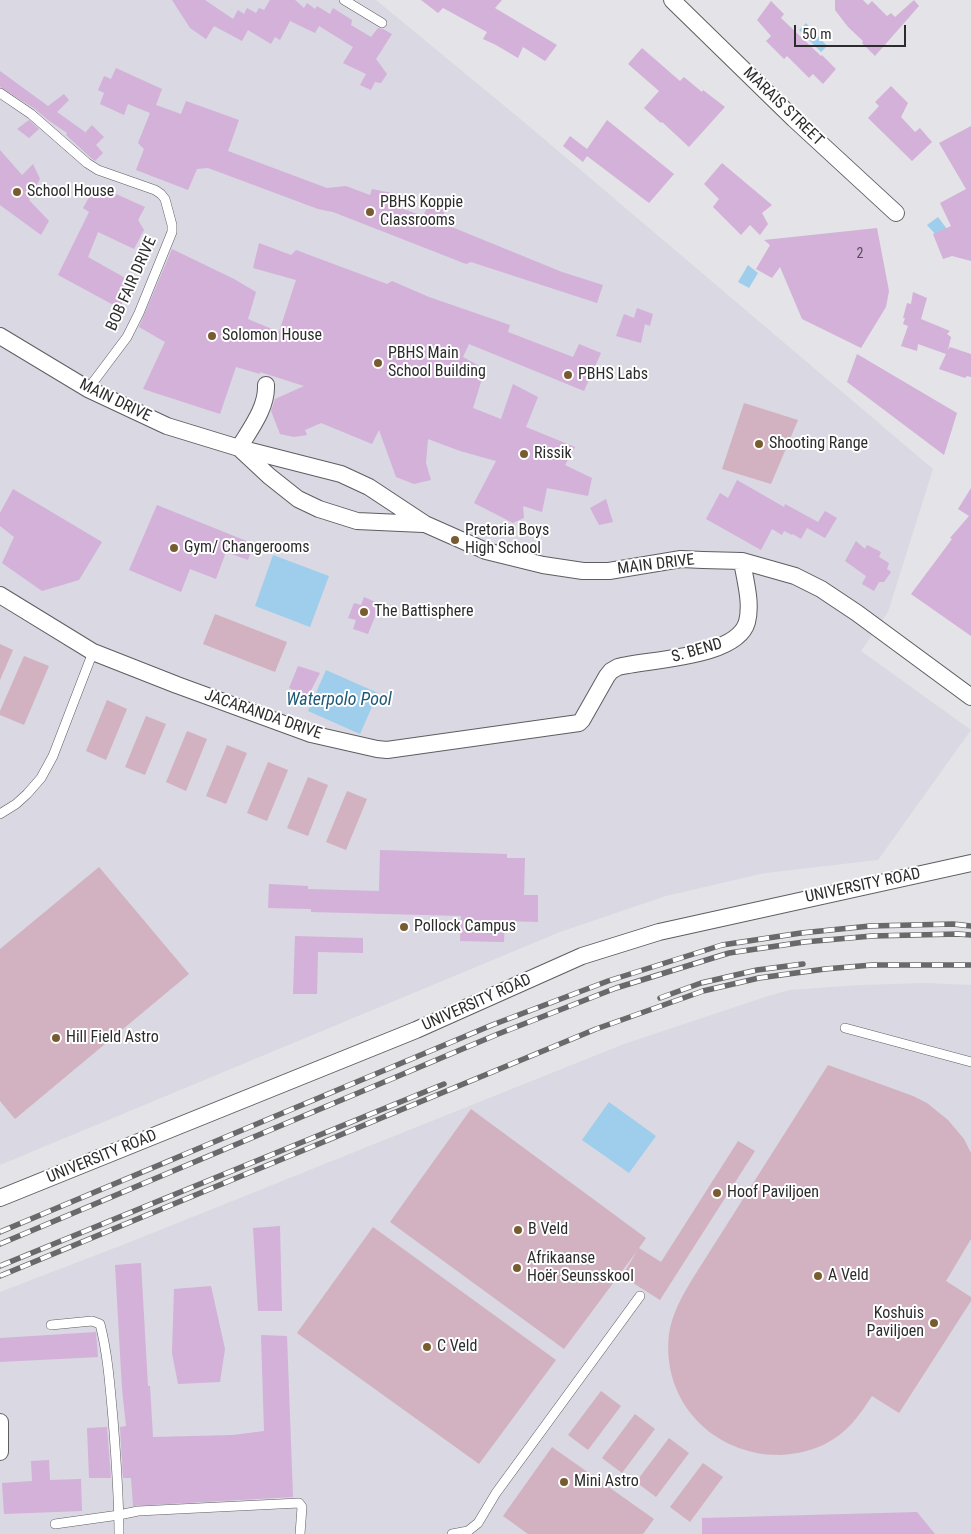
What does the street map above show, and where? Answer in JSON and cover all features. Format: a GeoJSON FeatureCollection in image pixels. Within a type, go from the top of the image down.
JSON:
{"type":"FeatureCollection","features":[{"type":"Feature","properties":{"kind":"street","name":"MARAIS STREET"},"geometry":{"type":"LineString","coordinates":[[672,0],[794,119],[896,213]]}},
{"type":"Feature","properties":{"kind":"street","name":"MAIN DRIVE"},"geometry":{"type":"LineString","coordinates":[[0,336],[88,389],[167,426],[239,448],[341,474],[370,487],[425,524],[486,551],[543,566],[583,571],[609,571],[681,559],[742,561],[795,576],[821,589],[878,627],[971,697]]}},
{"type":"Feature","properties":{"kind":"street"},"geometry":{"type":"LineString","coordinates":[[239,448],[263,406],[266,385]]}},
{"type":"Feature","properties":{"kind":"street","name":"MAIN DRIVE"},"geometry":{"type":"LineString","coordinates":[[239,448],[269,476],[298,499],[319,509],[357,521],[425,524]]}},
{"type":"Feature","properties":{"kind":"street","name":"S. BEND"},"geometry":{"type":"LineString","coordinates":[[594,700],[607,676],[618,667],[678,658],[722,646],[739,636],[747,622],[749,609],[742,561]]}},
{"type":"Feature","properties":{"kind":"street","name":"JACARANDA DRIVE"},"geometry":{"type":"LineString","coordinates":[[0,595],[93,652],[311,734],[383,750],[575,725],[582,720],[594,700]]}},
{"type":"Feature","properties":{"kind":"street","name":"UNIVERSITY ROAD"},"geometry":{"type":"LineString","coordinates":[[0,1198],[416,1030],[582,956],[668,930],[971,863]]}},
{"type":"Feature","properties":{"kind":"street"},"geometry":{"type":"LineString","coordinates":[[0,1422],[0,1452]]}},
{"type":"Feature","properties":{"kind":"lane"},"geometry":{"type":"LineString","coordinates":[[344,0],[382,23]]}},
{"type":"Feature","properties":{"kind":"lane","name":"BOB FAIR DRIVE"},"geometry":{"type":"LineString","coordinates":[[0,93],[31,114],[87,163],[98,170],[155,190],[165,199],[172,232],[139,313],[127,337],[88,389]]}},
{"type":"Feature","properties":{"kind":"lane"},"geometry":{"type":"LineString","coordinates":[[0,814],[16,804],[41,778],[53,756],[93,652]]}},
{"type":"Feature","properties":{"kind":"lane"},"geometry":{"type":"LineString","coordinates":[[845,1028],[971,1062]]}},
{"type":"Feature","properties":{"kind":"lane"},"geometry":{"type":"LineString","coordinates":[[452,1534],[470,1532],[478,1523],[496,1492],[640,1296]]}},
{"type":"Feature","properties":{"kind":"lane"},"geometry":{"type":"LineString","coordinates":[[51,1325],[92,1320],[100,1324],[105,1345],[111,1401],[119,1534]]}},
{"type":"Feature","properties":{"kind":"lane"},"geometry":{"type":"LineString","coordinates":[[54,1524],[138,1512],[299,1502],[302,1507],[300,1534]]}},
{"type":"Feature","properties":{"kind":"shaded area","name":"Pretoria Boys High School"},"geometry":{"type":"Polygon","coordinates":[[[0,0],[376,0],[524,122],[933,469],[888,612],[861,651],[971,730],[878,860],[765,873],[666,896],[560,932],[0,1165],[0,0]]]}},
{"type":"Feature","properties":{"kind":"shaded area","name":"Shooting Range"},"geometry":{"type":"Polygon","coordinates":[[[744,403],[798,420],[771,484],[722,469],[744,403]]]}},
{"type":"Feature","properties":{"kind":"shaded area"},"geometry":{"type":"Polygon","coordinates":[[[215,614],[287,642],[275,672],[203,644],[215,614]]]}},
{"type":"Feature","properties":{"kind":"shaded area"},"geometry":{"type":"Polygon","coordinates":[[[0,644],[13,650],[0,680],[0,644]]]}},
{"type":"Feature","properties":{"kind":"shaded area"},"geometry":{"type":"Polygon","coordinates":[[[24,656],[49,666],[24,725],[0,715],[0,711],[24,656]]]}},
{"type":"Feature","properties":{"kind":"shaded area"},"geometry":{"type":"Polygon","coordinates":[[[107,700],[127,709],[106,760],[86,751],[107,700]]]}},
{"type":"Feature","properties":{"kind":"shaded area"},"geometry":{"type":"Polygon","coordinates":[[[146,716],[166,724],[145,775],[125,767],[146,716]]]}},
{"type":"Feature","properties":{"kind":"shaded area"},"geometry":{"type":"Polygon","coordinates":[[[187,731],[207,739],[186,791],[166,782],[187,731]]]}},
{"type":"Feature","properties":{"kind":"shaded area"},"geometry":{"type":"Polygon","coordinates":[[[227,745],[247,753],[226,804],[206,796],[227,745]]]}},
{"type":"Feature","properties":{"kind":"shaded area"},"geometry":{"type":"Polygon","coordinates":[[[268,762],[288,770],[267,821],[247,813],[268,762]]]}},
{"type":"Feature","properties":{"kind":"shaded area"},"geometry":{"type":"Polygon","coordinates":[[[308,777],[328,785],[308,836],[287,828],[308,777]]]}},
{"type":"Feature","properties":{"kind":"shaded area"},"geometry":{"type":"Polygon","coordinates":[[[347,791],[367,799],[346,850],[326,842],[347,791]]]}},
{"type":"Feature","properties":{"kind":"shaded area","name":"Hill Field Astro"},"geometry":{"type":"Polygon","coordinates":[[[99,867],[189,974],[15,1119],[0,1101],[0,949],[99,867]]]}},
{"type":"Feature","properties":{"kind":"shaded area","name":"Afrikaanse Hoër Seunsskool"},"geometry":{"type":"Polygon","coordinates":[[[926,983],[971,985],[971,1534],[0,1534],[0,1292],[125,1244],[624,1044],[789,990],[926,983]]]}},
{"type":"Feature","properties":{"kind":"shaded area"},"geometry":{"type":"Polygon","coordinates":[[[828,1065],[913,1096],[927,1103],[948,1120],[964,1139],[971,1153],[971,1239],[946,1281],[971,1297],[971,1301],[899,1413],[872,1396],[852,1423],[840,1435],[825,1444],[792,1454],[757,1453],[734,1446],[714,1435],[697,1420],[683,1402],[674,1382],[669,1359],[670,1327],[681,1298],[828,1065]]]}},
{"type":"Feature","properties":{"kind":"shaded area","name":"B Veld"},"geometry":{"type":"Polygon","coordinates":[[[471,1109],[646,1238],[639,1248],[661,1262],[738,1141],[755,1151],[660,1300],[622,1276],[637,1251],[564,1349],[390,1222],[471,1109]]]}},
{"type":"Feature","properties":{"kind":"shaded area","name":"C Veld"},"geometry":{"type":"Polygon","coordinates":[[[373,1227],[556,1360],[479,1464],[297,1333],[373,1227]]]}},
{"type":"Feature","properties":{"kind":"shaded area"},"geometry":{"type":"Polygon","coordinates":[[[601,1391],[621,1406],[588,1450],[568,1435],[601,1391]]]}},
{"type":"Feature","properties":{"kind":"shaded area"},"geometry":{"type":"Polygon","coordinates":[[[635,1414],[655,1429],[622,1473],[602,1458],[635,1414]]]}},
{"type":"Feature","properties":{"kind":"shaded area"},"geometry":{"type":"Polygon","coordinates":[[[669,1438],[689,1453],[656,1497],[636,1482],[669,1438]]]}},
{"type":"Feature","properties":{"kind":"shaded area","name":"Mini Astro"},"geometry":{"type":"Polygon","coordinates":[[[552,1447],[654,1519],[643,1534],[528,1534],[503,1516],[552,1447]]]}},
{"type":"Feature","properties":{"kind":"shaded area"},"geometry":{"type":"Polygon","coordinates":[[[703,1463],[723,1477],[690,1522],[670,1507],[703,1463]]]}},
{"type":"Feature","properties":{"kind":"water"},"geometry":{"type":"Polygon","coordinates":[[[806,23],[827,46],[821,52],[799,30],[806,23]]]}},
{"type":"Feature","properties":{"kind":"water"},"geometry":{"type":"Polygon","coordinates":[[[938,217],[947,229],[936,235],[927,225],[938,217]]]}},
{"type":"Feature","properties":{"kind":"water"},"geometry":{"type":"Polygon","coordinates":[[[748,265],[758,273],[749,288],[738,282],[748,265]]]}},
{"type":"Feature","properties":{"kind":"water"},"geometry":{"type":"Polygon","coordinates":[[[273,555],[329,576],[310,627],[255,606],[273,555]]]}},
{"type":"Feature","properties":{"kind":"water","name":"Waterpolo Pool"},"geometry":{"type":"Polygon","coordinates":[[[326,670],[378,693],[360,734],[308,711],[326,670]]]}},
{"type":"Feature","properties":{"kind":"water"},"geometry":{"type":"Polygon","coordinates":[[[609,1102],[656,1136],[629,1173],[582,1140],[609,1102]]]}},
{"type":"Feature","properties":{"kind":"building"},"geometry":{"type":"Polygon","coordinates":[[[172,0],[205,0],[233,19],[238,10],[244,14],[247,8],[256,13],[259,8],[264,10],[270,0],[295,0],[304,8],[307,3],[315,9],[317,6],[330,14],[333,8],[352,20],[351,25],[371,37],[378,28],[392,34],[376,59],[387,74],[381,83],[375,82],[371,90],[360,85],[366,74],[343,63],[353,47],[319,26],[315,33],[290,21],[280,40],[275,37],[271,44],[248,30],[242,41],[214,26],[206,39],[190,28],[172,0]]]}},
{"type":"Feature","properties":{"kind":"building"},"geometry":{"type":"Polygon","coordinates":[[[421,0],[502,0],[495,8],[557,45],[545,61],[523,47],[518,58],[483,39],[487,32],[443,8],[438,13],[421,0]]]}},
{"type":"Feature","properties":{"kind":"building"},"geometry":{"type":"Polygon","coordinates":[[[835,0],[863,0],[868,5],[872,1],[887,16],[891,13],[895,17],[914,0],[919,6],[875,56],[835,10],[835,0]]]}},
{"type":"Feature","properties":{"kind":"building"},"geometry":{"type":"Polygon","coordinates":[[[771,1],[784,14],[781,18],[836,69],[823,84],[813,74],[809,78],[787,56],[784,59],[766,41],[771,36],[757,20],[771,1]]]}},
{"type":"Feature","properties":{"kind":"building"},"geometry":{"type":"Polygon","coordinates":[[[642,48],[680,81],[684,77],[725,107],[689,147],[644,108],[659,91],[628,64],[642,48]]]}},
{"type":"Feature","properties":{"kind":"building","name":"PBHS Koppie Classrooms"},"geometry":{"type":"Polygon","coordinates":[[[116,68],[162,89],[156,105],[181,114],[186,101],[239,120],[228,151],[327,188],[346,186],[370,195],[372,189],[392,193],[389,204],[423,216],[431,199],[446,205],[442,223],[562,272],[603,285],[597,303],[471,262],[466,264],[333,212],[318,209],[208,168],[197,169],[188,190],[136,170],[144,149],[138,143],[150,113],[128,104],[124,115],[100,104],[104,93],[98,90],[104,76],[111,79],[116,68]]]}},
{"type":"Feature","properties":{"kind":"building"},"geometry":{"type":"Polygon","coordinates":[[[0,71],[48,106],[64,94],[69,100],[57,112],[85,132],[84,134],[92,125],[104,137],[96,145],[103,153],[95,161],[66,135],[67,133],[35,109],[0,87],[0,71]]]}},
{"type":"Feature","properties":{"kind":"building"},"geometry":{"type":"Polygon","coordinates":[[[891,86],[908,103],[901,117],[915,132],[920,128],[932,142],[912,161],[868,118],[879,106],[875,102],[891,86]]]}},
{"type":"Feature","properties":{"kind":"building"},"geometry":{"type":"Polygon","coordinates":[[[29,120],[39,129],[29,138],[17,129],[29,120]]]}},
{"type":"Feature","properties":{"kind":"building"},"geometry":{"type":"Polygon","coordinates":[[[607,120],[674,174],[649,203],[587,156],[583,162],[563,146],[570,136],[587,149],[607,120]]]}},
{"type":"Feature","properties":{"kind":"building"},"geometry":{"type":"Polygon","coordinates":[[[971,126],[971,261],[952,256],[943,259],[933,234],[951,226],[940,203],[966,189],[939,143],[971,126]]]}},
{"type":"Feature","properties":{"kind":"building","name":"School House"},"geometry":{"type":"Polygon","coordinates":[[[0,150],[22,175],[33,164],[40,179],[29,200],[49,221],[41,235],[0,205],[0,150]]]}},
{"type":"Feature","properties":{"kind":"building"},"geometry":{"type":"Polygon","coordinates":[[[722,163],[772,205],[762,213],[768,224],[760,235],[750,225],[741,235],[713,207],[719,199],[704,184],[722,163]]]}},
{"type":"Feature","properties":{"kind":"building"},"geometry":{"type":"Polygon","coordinates":[[[96,185],[145,207],[138,220],[144,230],[134,249],[98,232],[88,257],[134,283],[119,308],[58,275],[89,212],[83,208],[96,185]]]}},
{"type":"Feature","properties":{"kind":"building"},"geometry":{"type":"Polygon","coordinates":[[[877,228],[889,291],[886,307],[861,348],[802,319],[780,267],[772,278],[756,269],[770,245],[764,240],[877,228]]]}},
{"type":"Feature","properties":{"kind":"building"},"geometry":{"type":"Polygon","coordinates":[[[259,243],[291,255],[296,250],[387,284],[392,281],[429,297],[510,325],[508,332],[573,357],[579,344],[601,353],[584,391],[469,344],[463,357],[485,369],[473,408],[501,419],[513,384],[538,397],[526,427],[575,447],[565,465],[592,478],[588,496],[547,488],[542,512],[523,506],[524,518],[513,523],[474,503],[496,461],[460,451],[428,439],[426,463],[431,480],[414,484],[396,477],[379,430],[372,444],[321,423],[305,430],[307,435],[294,437],[280,434],[271,411],[275,399],[304,386],[260,372],[260,374],[236,367],[220,414],[143,389],[165,342],[139,327],[172,249],[234,279],[256,292],[248,319],[279,332],[296,280],[253,268],[259,243]]]}},
{"type":"Feature","properties":{"kind":"building"},"geometry":{"type":"Polygon","coordinates":[[[913,292],[927,298],[921,319],[950,331],[947,334],[951,337],[948,350],[950,347],[971,354],[971,377],[967,376],[965,378],[939,369],[946,354],[918,344],[917,351],[901,346],[908,326],[903,324],[905,318],[903,318],[907,303],[911,304],[913,292]]]}},
{"type":"Feature","properties":{"kind":"building"},"geometry":{"type":"Polygon","coordinates":[[[637,308],[653,314],[650,326],[645,324],[641,343],[616,336],[624,314],[634,318],[637,308]]]}},
{"type":"Feature","properties":{"kind":"building"},"geometry":{"type":"Polygon","coordinates":[[[857,354],[957,413],[944,455],[847,382],[857,354]]]}},
{"type":"Feature","properties":{"kind":"building"},"geometry":{"type":"Polygon","coordinates":[[[737,480],[784,507],[785,504],[818,522],[825,511],[837,518],[825,538],[807,528],[801,539],[784,531],[782,535],[772,529],[761,550],[706,519],[720,493],[728,498],[737,480]]]}},
{"type":"Feature","properties":{"kind":"building"},"geometry":{"type":"Polygon","coordinates":[[[971,488],[971,636],[911,594],[952,539],[950,538],[969,516],[958,509],[971,488]]]}},
{"type":"Feature","properties":{"kind":"building"},"geometry":{"type":"Polygon","coordinates":[[[13,489],[102,542],[79,580],[42,591],[2,563],[14,537],[0,526],[0,513],[13,489]]]}},
{"type":"Feature","properties":{"kind":"building"},"geometry":{"type":"Polygon","coordinates":[[[606,499],[613,522],[599,525],[590,508],[606,499]]]}},
{"type":"Feature","properties":{"kind":"building","name":"Gym/ Changerooms"},"geometry":{"type":"Polygon","coordinates":[[[157,505],[254,544],[248,560],[226,552],[216,579],[190,569],[181,592],[129,570],[157,505]]]}},
{"type":"Feature","properties":{"kind":"building"},"geometry":{"type":"Polygon","coordinates":[[[856,541],[865,549],[867,545],[881,552],[879,557],[889,563],[887,569],[891,572],[884,582],[879,582],[874,591],[862,584],[866,576],[845,561],[856,541]]]}},
{"type":"Feature","properties":{"kind":"building","name":"The Battisphere"},"geometry":{"type":"Polygon","coordinates":[[[364,597],[380,604],[368,634],[353,629],[356,620],[348,618],[354,603],[361,605],[364,597]]]}},
{"type":"Feature","properties":{"kind":"building"},"geometry":{"type":"Polygon","coordinates":[[[298,666],[320,673],[308,696],[289,688],[298,666]]]}},
{"type":"Feature","properties":{"kind":"building"},"geometry":{"type":"Polygon","coordinates":[[[380,850],[507,854],[507,858],[525,858],[524,895],[538,895],[538,922],[505,921],[504,942],[460,941],[461,916],[311,912],[311,909],[268,908],[269,884],[308,886],[308,889],[379,891],[380,850]]]}},
{"type":"Feature","properties":{"kind":"building"},"geometry":{"type":"Polygon","coordinates":[[[295,936],[363,938],[363,953],[318,952],[317,994],[293,994],[295,936]]]}},
{"type":"Feature","properties":{"kind":"building"},"geometry":{"type":"Polygon","coordinates":[[[280,1226],[282,1311],[258,1311],[253,1228],[280,1226]]]}},
{"type":"Feature","properties":{"kind":"building"},"geometry":{"type":"Polygon","coordinates":[[[141,1263],[153,1437],[233,1435],[264,1431],[261,1335],[287,1336],[293,1497],[133,1506],[131,1478],[123,1478],[120,1427],[126,1426],[115,1265],[141,1263]]]}},
{"type":"Feature","properties":{"kind":"building"},"geometry":{"type":"Polygon","coordinates":[[[211,1286],[225,1349],[220,1382],[178,1384],[172,1353],[174,1289],[211,1286]]]}},
{"type":"Feature","properties":{"kind":"building"},"geometry":{"type":"Polygon","coordinates":[[[96,1332],[98,1357],[0,1362],[0,1338],[96,1332]]]}},
{"type":"Feature","properties":{"kind":"building"},"geometry":{"type":"Polygon","coordinates":[[[107,1427],[111,1478],[89,1478],[87,1428],[107,1427]]]}},
{"type":"Feature","properties":{"kind":"building"},"geometry":{"type":"Polygon","coordinates":[[[49,1460],[50,1480],[81,1479],[82,1511],[4,1514],[2,1483],[32,1481],[31,1461],[49,1460]]]}},
{"type":"Feature","properties":{"kind":"building"},"geometry":{"type":"Polygon","coordinates":[[[917,1512],[935,1534],[702,1534],[702,1518],[917,1512]]]}},
{"type":"Feature","properties":{"kind":"railway"},"geometry":{"type":"LineString","coordinates":[[0,1232],[492,1025],[608,981],[722,945],[801,933],[870,926],[953,924],[971,926]]}},
{"type":"Feature","properties":{"kind":"railway"},"geometry":{"type":"LineString","coordinates":[[0,1244],[498,1034],[616,988],[729,953],[804,942],[872,936],[971,935]]}},
{"type":"Feature","properties":{"kind":"railway"},"geometry":{"type":"LineString","coordinates":[[660,998],[701,983],[757,970],[803,964]]}},
{"type":"Feature","properties":{"kind":"railway"},"geometry":{"type":"LineString","coordinates":[[0,1276],[596,1029],[703,991],[759,978],[825,969],[872,965],[971,965]]}},
{"type":"Feature","properties":{"kind":"railway"},"geometry":{"type":"LineString","coordinates":[[0,1266],[444,1084]]}},
{"type":"Feature","properties":{"kind":"place","name":"School House"},"geometry":{"type":"Point","coordinates":[17,192]}},
{"type":"Feature","properties":{"kind":"place","name":"PBHS Koppie Classrooms"},"geometry":{"type":"Point","coordinates":[370,212]}},
{"type":"Feature","properties":{"kind":"place","name":"Solomon House"},"geometry":{"type":"Point","coordinates":[212,336]}},
{"type":"Feature","properties":{"kind":"place","name":"PBHS Main School Building"},"geometry":{"type":"Point","coordinates":[378,363]}},
{"type":"Feature","properties":{"kind":"place","name":"PBHS Labs"},"geometry":{"type":"Point","coordinates":[568,375]}},
{"type":"Feature","properties":{"kind":"place","name":"Shooting Range"},"geometry":{"type":"Point","coordinates":[759,444]}},
{"type":"Feature","properties":{"kind":"place","name":"Rissik"},"geometry":{"type":"Point","coordinates":[524,454]}},
{"type":"Feature","properties":{"kind":"place","name":"Pretoria Boys High School"},"geometry":{"type":"Point","coordinates":[455,540]}},
{"type":"Feature","properties":{"kind":"place","name":"Gym/ Changerooms"},"geometry":{"type":"Point","coordinates":[174,548]}},
{"type":"Feature","properties":{"kind":"place","name":"The Battisphere"},"geometry":{"type":"Point","coordinates":[364,612]}},
{"type":"Feature","properties":{"kind":"place","name":"Pollock Campus"},"geometry":{"type":"Point","coordinates":[404,927]}},
{"type":"Feature","properties":{"kind":"place","name":"Hill Field Astro"},"geometry":{"type":"Point","coordinates":[56,1038]}},
{"type":"Feature","properties":{"kind":"place","name":"Hoof Paviljoen"},"geometry":{"type":"Point","coordinates":[717,1193]}},
{"type":"Feature","properties":{"kind":"place","name":"B Veld"},"geometry":{"type":"Point","coordinates":[518,1230]}},
{"type":"Feature","properties":{"kind":"place","name":"Afrikaanse Hoër Seunsskool"},"geometry":{"type":"Point","coordinates":[517,1268]}},
{"type":"Feature","properties":{"kind":"place","name":"A Veld"},"geometry":{"type":"Point","coordinates":[818,1276]}},
{"type":"Feature","properties":{"kind":"place","name":"Koshuis Paviljoen"},"geometry":{"type":"Point","coordinates":[934,1323]}},
{"type":"Feature","properties":{"kind":"place","name":"C Veld"},"geometry":{"type":"Point","coordinates":[427,1347]}},
{"type":"Feature","properties":{"kind":"place","name":"Mini Astro"},"geometry":{"type":"Point","coordinates":[564,1482]}}]}
